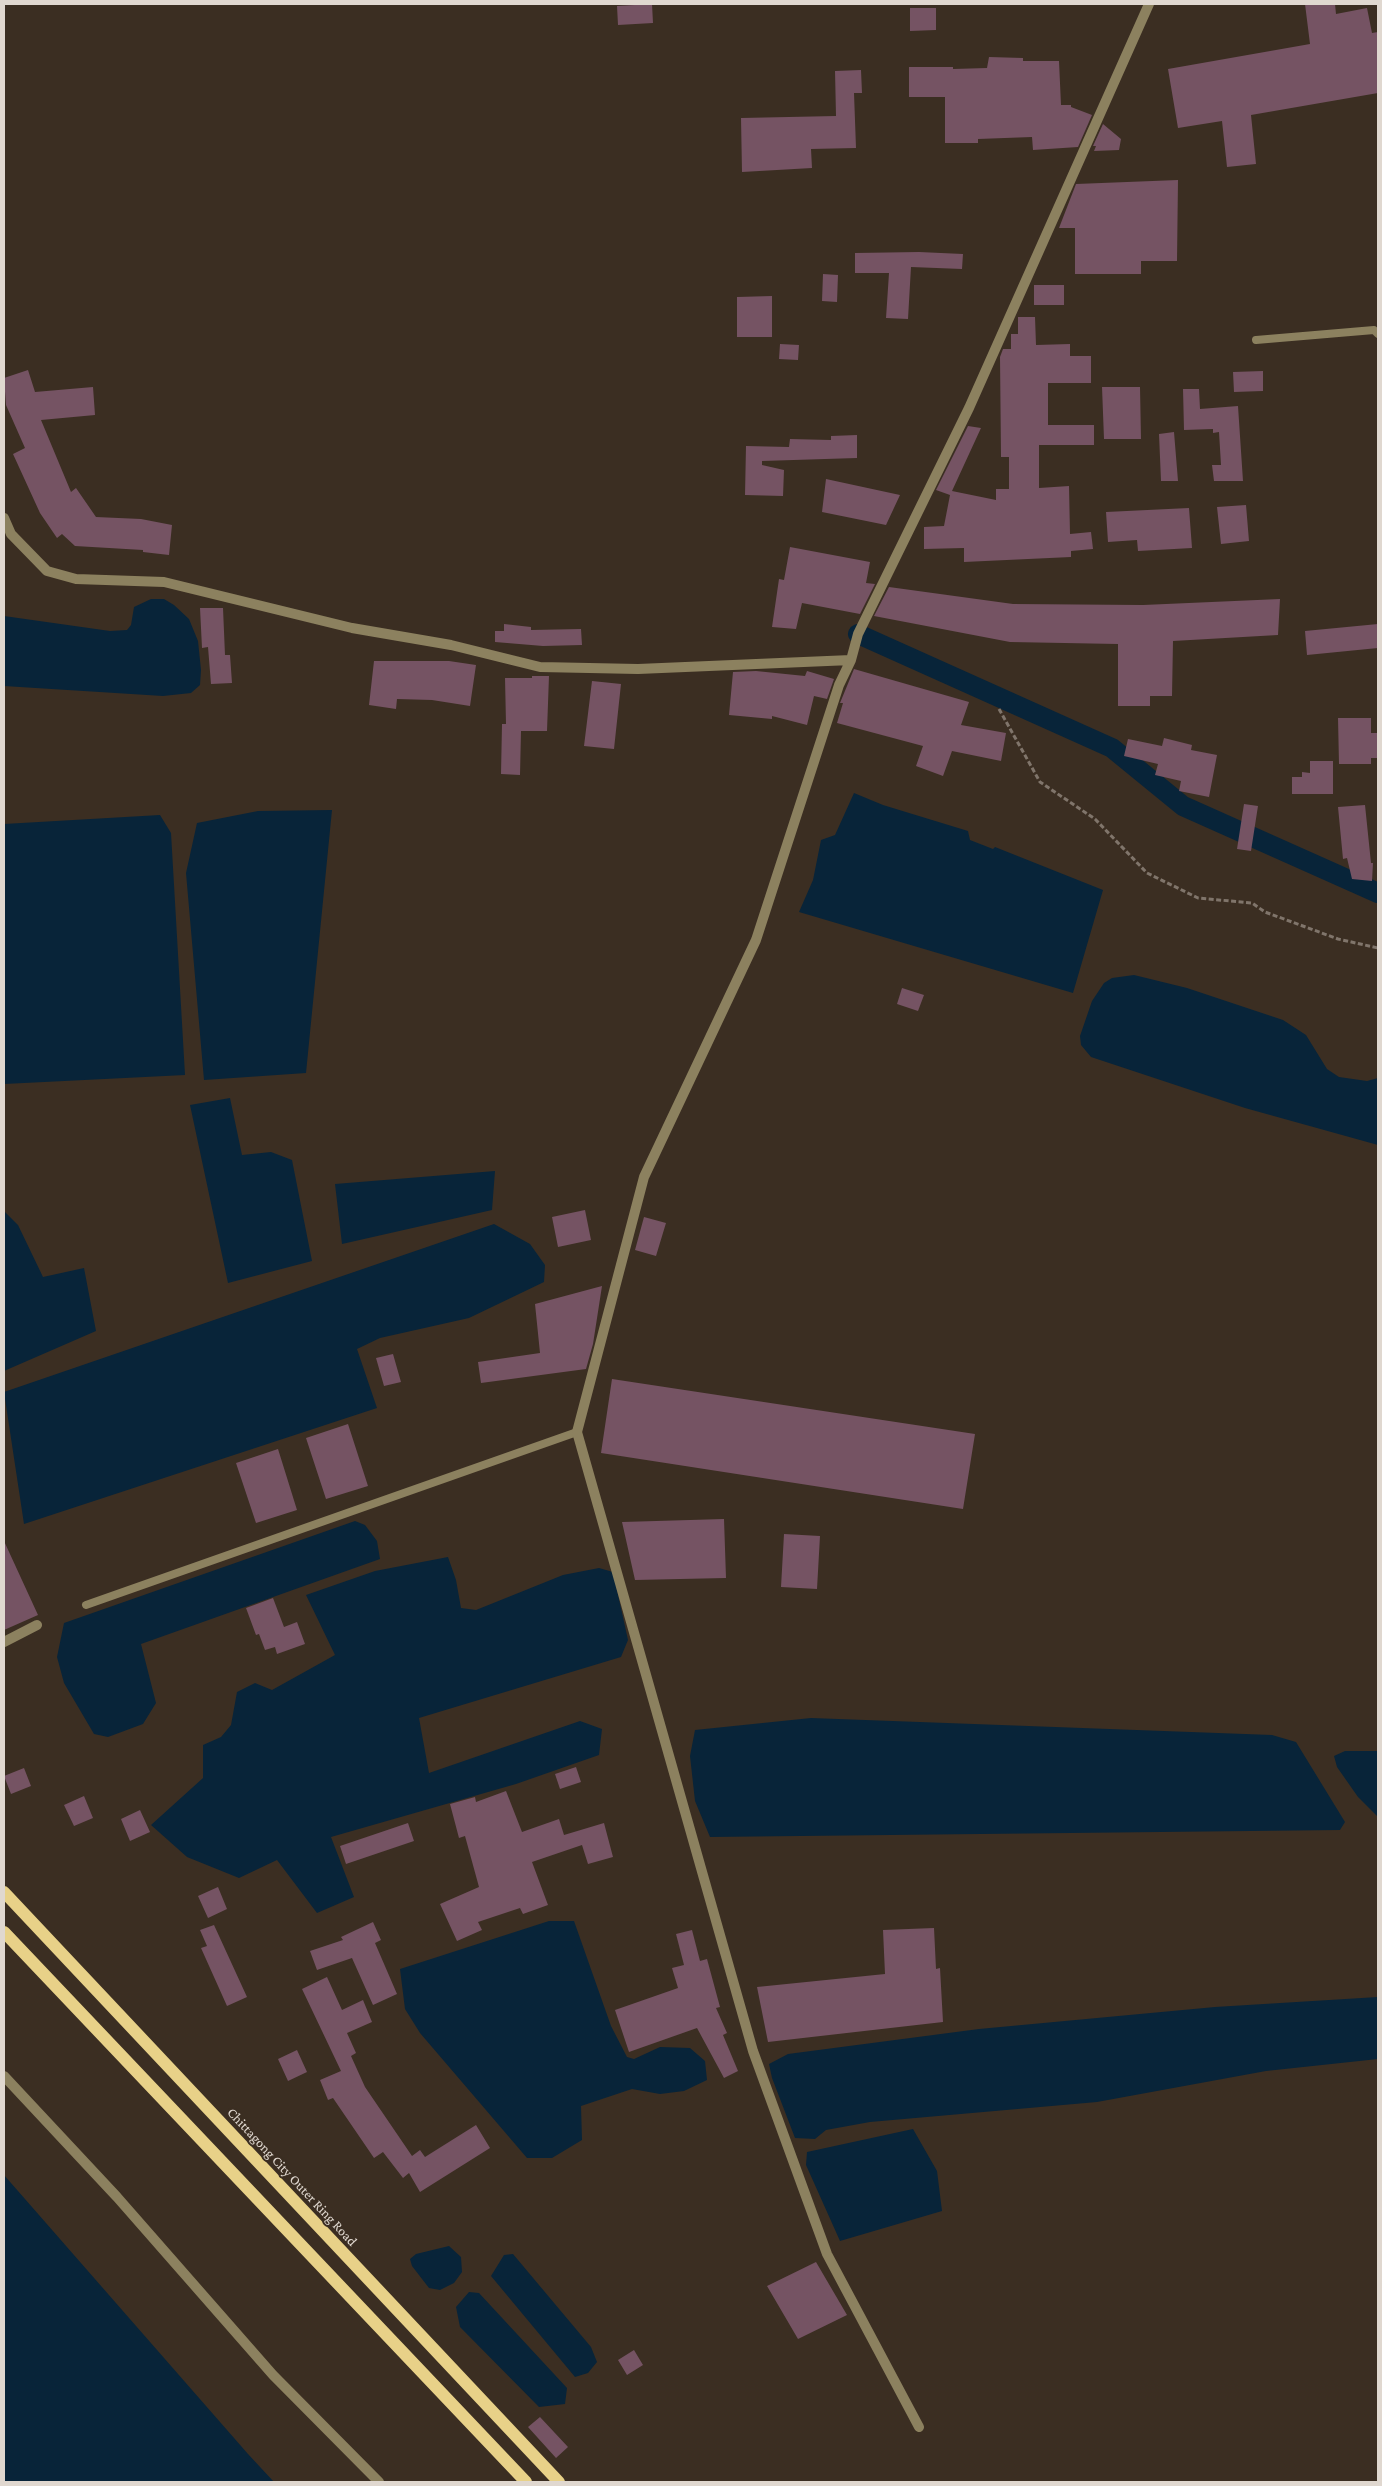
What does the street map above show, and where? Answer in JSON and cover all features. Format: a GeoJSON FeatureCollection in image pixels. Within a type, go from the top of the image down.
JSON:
{"type":"FeatureCollection","features":[{"type":"Feature","properties":{"kind":"main road","name":"Chittagong City Outer Ring Road"},"geometry":{"type":"LineString","coordinates":[[4,1892],[559,2482]]}},
{"type":"Feature","properties":{"kind":"main road"},"geometry":{"type":"LineString","coordinates":[[4,1932],[526,2482]]}},
{"type":"Feature","properties":{"kind":"street"},"geometry":{"type":"LineString","coordinates":[[919,2427],[827,2254],[753,2051],[577,1432],[644,1177],[756,940],[839,685],[851,660],[858,634],[969,408],[1149,4]]}},
{"type":"Feature","properties":{"kind":"street"},"geometry":{"type":"LineString","coordinates":[[4,518],[11,534],[47,571],[76,579],[164,582],[352,628],[451,645],[540,667],[638,669],[851,660]]}},
{"type":"Feature","properties":{"kind":"street"},"geometry":{"type":"LineString","coordinates":[[4,1642],[37,1625]]}},
{"type":"Feature","properties":{"kind":"street"},"geometry":{"type":"LineString","coordinates":[[4,2076],[117,2197],[273,2375],[379,2482]]}},
{"type":"Feature","properties":{"kind":"lane"},"geometry":{"type":"LineString","coordinates":[[1256,340],[1374,330],[1378,334]]}},
{"type":"Feature","properties":{"kind":"lane"},"geometry":{"type":"LineString","coordinates":[[86,1605],[577,1432]]}},
{"type":"Feature","properties":{"kind":"path"},"geometry":{"type":"LineString","coordinates":[[999,709],[1040,782],[1095,819],[1147,873],[1198,898],[1252,903],[1266,912],[1338,939],[1378,948]]}},
{"type":"Feature","properties":{"kind":"water"},"geometry":{"type":"Polygon","coordinates":[[[151,599],[164,599],[174,605],[189,619],[198,641],[201,670],[200,685],[191,693],[163,696],[4,686],[4,616],[110,631],[127,630],[131,625],[134,607],[151,599]]]}},
{"type":"Feature","properties":{"kind":"water"},"geometry":{"type":"Polygon","coordinates":[[[854,793],[883,805],[968,831],[970,840],[993,849],[995,847],[1103,890],[1073,993],[799,912],[813,880],[821,840],[835,835],[854,793]]]}},
{"type":"Feature","properties":{"kind":"water"},"geometry":{"type":"Polygon","coordinates":[[[332,810],[306,1073],[204,1080],[186,873],[197,823],[258,811],[332,810]]]}},
{"type":"Feature","properties":{"kind":"water"},"geometry":{"type":"Polygon","coordinates":[[[160,815],[171,833],[185,1075],[4,1084],[4,824],[160,815]]]}},
{"type":"Feature","properties":{"kind":"water"},"geometry":{"type":"Polygon","coordinates":[[[1134,975],[1187,988],[1283,1020],[1306,1035],[1327,1069],[1339,1077],[1367,1081],[1378,1078],[1378,1145],[1245,1108],[1091,1057],[1081,1045],[1080,1036],[1092,1001],[1104,983],[1112,978],[1134,975]]]}},
{"type":"Feature","properties":{"kind":"water"},"geometry":{"type":"Polygon","coordinates":[[[230,1098],[242,1155],[271,1152],[292,1160],[312,1261],[228,1283],[190,1105],[230,1098]]]}},
{"type":"Feature","properties":{"kind":"water"},"geometry":{"type":"Polygon","coordinates":[[[495,1171],[492,1210],[342,1244],[335,1184],[495,1171]]]}},
{"type":"Feature","properties":{"kind":"water"},"geometry":{"type":"Polygon","coordinates":[[[4,1211],[18,1225],[43,1277],[84,1268],[96,1331],[4,1371],[4,1211]]]}},
{"type":"Feature","properties":{"kind":"water"},"geometry":{"type":"Polygon","coordinates":[[[494,1224],[530,1244],[545,1265],[544,1282],[469,1318],[380,1338],[357,1349],[377,1408],[24,1524],[4,1392],[494,1224]]]}},
{"type":"Feature","properties":{"kind":"water"},"geometry":{"type":"Polygon","coordinates":[[[355,1521],[365,1525],[377,1541],[380,1559],[141,1644],[156,1703],[143,1724],[108,1737],[94,1734],[64,1683],[57,1657],[64,1623],[355,1521]]]}},
{"type":"Feature","properties":{"kind":"water"},"geometry":{"type":"Polygon","coordinates":[[[448,1557],[456,1580],[461,1608],[476,1610],[563,1575],[599,1568],[613,1572],[628,1640],[621,1657],[419,1718],[429,1773],[580,1721],[602,1729],[599,1755],[516,1784],[331,1837],[354,1897],[317,1913],[277,1860],[239,1878],[187,1857],[151,1825],[203,1778],[203,1745],[221,1737],[231,1725],[237,1692],[255,1683],[272,1690],[335,1655],[306,1595],[375,1571],[448,1557]]]}},
{"type":"Feature","properties":{"kind":"water"},"geometry":{"type":"Polygon","coordinates":[[[811,1718],[1272,1735],[1296,1742],[1345,1822],[1340,1830],[710,1837],[695,1801],[690,1756],[695,1730],[811,1718]]]}},
{"type":"Feature","properties":{"kind":"water"},"geometry":{"type":"Polygon","coordinates":[[[1345,1751],[1378,1751],[1378,1817],[1358,1797],[1337,1767],[1334,1756],[1345,1751]]]}},
{"type":"Feature","properties":{"kind":"water"},"geometry":{"type":"Polygon","coordinates":[[[549,1921],[574,1921],[611,2026],[627,2057],[634,2059],[660,2047],[690,2048],[705,2061],[707,2080],[684,2091],[660,2094],[632,2089],[581,2106],[582,2140],[552,2158],[527,2158],[420,2033],[405,2009],[400,1969],[549,1921]]]}},
{"type":"Feature","properties":{"kind":"water"},"geometry":{"type":"Polygon","coordinates":[[[1378,1997],[1378,2059],[1266,2071],[1097,2102],[870,2122],[826,2130],[815,2139],[795,2138],[772,2078],[769,2064],[788,2054],[979,2029],[1215,2007],[1378,1997]]]}},
{"type":"Feature","properties":{"kind":"water"},"geometry":{"type":"Polygon","coordinates":[[[913,2129],[937,2171],[942,2211],[840,2241],[806,2165],[807,2152],[913,2129]]]}},
{"type":"Feature","properties":{"kind":"water"},"geometry":{"type":"Polygon","coordinates":[[[4,2175],[248,2454],[274,2482],[4,2482],[4,2175]]]}},
{"type":"Feature","properties":{"kind":"water"},"geometry":{"type":"Polygon","coordinates":[[[449,2246],[461,2257],[462,2272],[454,2283],[440,2290],[429,2288],[412,2266],[410,2259],[416,2254],[449,2246]]]}},
{"type":"Feature","properties":{"kind":"water"},"geometry":{"type":"Polygon","coordinates":[[[513,2254],[591,2347],[597,2362],[588,2373],[575,2377],[491,2276],[504,2255],[513,2254]]]}},
{"type":"Feature","properties":{"kind":"water"},"geometry":{"type":"Polygon","coordinates":[[[469,2292],[479,2293],[567,2388],[565,2404],[539,2407],[460,2327],[456,2307],[469,2292]]]}},
{"type":"Feature","properties":{"kind":"building"},"geometry":{"type":"Polygon","coordinates":[[[652,4],[653,23],[618,25],[617,6],[652,4]]]}},
{"type":"Feature","properties":{"kind":"building"},"geometry":{"type":"Polygon","coordinates":[[[1305,4],[1335,4],[1336,14],[1367,8],[1372,33],[1378,32],[1378,93],[1251,115],[1256,164],[1227,167],[1222,121],[1178,128],[1168,69],[1310,44],[1305,4]]]}},
{"type":"Feature","properties":{"kind":"building"},"geometry":{"type":"Polygon","coordinates":[[[910,8],[936,8],[936,30],[910,31],[910,8]]]}},
{"type":"Feature","properties":{"kind":"building"},"geometry":{"type":"Polygon","coordinates":[[[989,57],[1023,58],[1023,61],[1059,61],[1061,105],[1071,105],[1071,107],[1092,115],[1078,147],[1033,150],[1032,137],[978,139],[978,143],[945,143],[945,97],[909,97],[909,67],[987,68],[989,57]]]}},
{"type":"Feature","properties":{"kind":"building"},"geometry":{"type":"Polygon","coordinates":[[[861,70],[862,93],[854,93],[856,148],[811,149],[812,168],[742,172],[741,118],[836,116],[835,71],[861,70]]]}},
{"type":"Feature","properties":{"kind":"building"},"geometry":{"type":"Polygon","coordinates":[[[1103,124],[1121,139],[1119,150],[1094,151],[1096,146],[1093,146],[1103,124]]]}},
{"type":"Feature","properties":{"kind":"building"},"geometry":{"type":"Polygon","coordinates":[[[1178,180],[1177,261],[1141,261],[1141,274],[1075,274],[1075,228],[1059,228],[1076,184],[1178,180]]]}},
{"type":"Feature","properties":{"kind":"building"},"geometry":{"type":"Polygon","coordinates":[[[919,252],[963,254],[962,269],[911,267],[908,319],[886,318],[889,273],[855,273],[855,253],[919,252]]]}},
{"type":"Feature","properties":{"kind":"building"},"geometry":{"type":"Polygon","coordinates":[[[823,274],[838,275],[837,302],[822,301],[823,274]]]}},
{"type":"Feature","properties":{"kind":"building"},"geometry":{"type":"Polygon","coordinates":[[[1034,285],[1064,285],[1064,305],[1034,305],[1034,285]]]}},
{"type":"Feature","properties":{"kind":"building"},"geometry":{"type":"Polygon","coordinates":[[[772,296],[772,337],[737,337],[737,297],[772,296]]]}},
{"type":"Feature","properties":{"kind":"building"},"geometry":{"type":"Polygon","coordinates":[[[1018,317],[1035,317],[1036,345],[1070,344],[1070,356],[1091,356],[1091,383],[1048,383],[1048,425],[1094,425],[1094,445],[1039,445],[1039,488],[1069,486],[1070,534],[1091,532],[1093,549],[1071,551],[1071,557],[964,562],[964,548],[924,549],[924,527],[944,526],[950,495],[936,490],[968,426],[981,428],[952,491],[996,500],[996,489],[1009,489],[1009,457],[1001,457],[1000,357],[1003,349],[1011,349],[1011,334],[1018,334],[1018,317]]]}},
{"type":"Feature","properties":{"kind":"building"},"geometry":{"type":"Polygon","coordinates":[[[780,344],[799,345],[798,360],[779,359],[780,344]]]}},
{"type":"Feature","properties":{"kind":"building"},"geometry":{"type":"Polygon","coordinates":[[[28,370],[35,392],[93,387],[95,415],[41,420],[71,492],[76,488],[96,517],[141,519],[172,525],[169,555],[143,552],[143,550],[75,546],[62,534],[57,538],[40,513],[13,454],[25,448],[6,405],[4,378],[28,370]]]}},
{"type":"Feature","properties":{"kind":"building"},"geometry":{"type":"Polygon","coordinates":[[[1263,371],[1263,391],[1234,392],[1233,372],[1263,371]]]}},
{"type":"Feature","properties":{"kind":"building"},"geometry":{"type":"Polygon","coordinates":[[[1102,387],[1140,387],[1141,439],[1104,439],[1102,387]]]}},
{"type":"Feature","properties":{"kind":"building"},"geometry":{"type":"Polygon","coordinates":[[[1183,389],[1199,389],[1200,409],[1238,406],[1243,481],[1214,481],[1212,465],[1221,465],[1219,432],[1213,433],[1213,429],[1184,430],[1183,389]]]}},
{"type":"Feature","properties":{"kind":"building"},"geometry":{"type":"Polygon","coordinates":[[[1174,432],[1178,481],[1161,481],[1159,434],[1174,432]]]}},
{"type":"Feature","properties":{"kind":"building"},"geometry":{"type":"Polygon","coordinates":[[[857,435],[857,458],[762,461],[762,465],[784,470],[783,496],[745,495],[746,446],[789,447],[790,439],[831,440],[831,436],[857,435]]]}},
{"type":"Feature","properties":{"kind":"building"},"geometry":{"type":"Polygon","coordinates":[[[826,479],[900,495],[886,525],[822,512],[826,479]]]}},
{"type":"Feature","properties":{"kind":"building"},"geometry":{"type":"Polygon","coordinates":[[[1246,505],[1249,541],[1221,544],[1217,507],[1246,505]]]}},
{"type":"Feature","properties":{"kind":"building"},"geometry":{"type":"Polygon","coordinates":[[[1189,508],[1192,548],[1138,551],[1137,540],[1108,542],[1106,512],[1189,508]]]}},
{"type":"Feature","properties":{"kind":"building"},"geometry":{"type":"Polygon","coordinates":[[[790,547],[870,562],[866,583],[875,584],[860,614],[802,603],[796,629],[772,627],[779,579],[784,580],[790,547]]]}},
{"type":"Feature","properties":{"kind":"building"},"geometry":{"type":"Polygon","coordinates":[[[889,587],[1013,604],[1143,605],[1280,599],[1278,635],[1173,641],[1172,696],[1150,696],[1150,706],[1118,706],[1118,644],[1010,642],[874,616],[889,587]]]}},
{"type":"Feature","properties":{"kind":"building"},"geometry":{"type":"Polygon","coordinates":[[[200,608],[223,608],[225,655],[230,655],[232,683],[211,684],[208,647],[202,648],[200,608]]]}},
{"type":"Feature","properties":{"kind":"building"},"geometry":{"type":"Polygon","coordinates":[[[504,624],[531,627],[531,630],[581,629],[582,645],[543,646],[495,642],[495,631],[504,631],[504,624]]]}},
{"type":"Feature","properties":{"kind":"building"},"geometry":{"type":"Polygon","coordinates":[[[1378,624],[1378,648],[1307,655],[1305,631],[1378,624]]]}},
{"type":"Feature","properties":{"kind":"building"},"geometry":{"type":"Polygon","coordinates":[[[374,661],[449,661],[476,665],[470,706],[432,700],[397,699],[396,709],[369,705],[374,661]]]}},
{"type":"Feature","properties":{"kind":"building"},"geometry":{"type":"Polygon","coordinates":[[[854,669],[969,702],[961,725],[1006,733],[1001,761],[952,751],[943,776],[916,766],[923,746],[837,723],[843,703],[840,703],[854,669]]]}},
{"type":"Feature","properties":{"kind":"building"},"geometry":{"type":"Polygon","coordinates":[[[756,671],[805,676],[807,671],[834,679],[827,699],[814,696],[807,725],[772,716],[772,719],[729,715],[733,672],[756,671]]]}},
{"type":"Feature","properties":{"kind":"building"},"geometry":{"type":"Polygon","coordinates":[[[532,676],[549,676],[547,731],[521,731],[520,775],[501,774],[502,724],[506,724],[505,678],[532,678],[532,676]]]}},
{"type":"Feature","properties":{"kind":"building"},"geometry":{"type":"Polygon","coordinates":[[[592,681],[621,684],[614,749],[584,746],[592,681]]]}},
{"type":"Feature","properties":{"kind":"building"},"geometry":{"type":"Polygon","coordinates":[[[1338,718],[1371,718],[1371,733],[1378,733],[1378,758],[1371,758],[1371,764],[1339,764],[1338,718]]]}},
{"type":"Feature","properties":{"kind":"building"},"geometry":{"type":"Polygon","coordinates":[[[1164,738],[1192,745],[1191,750],[1217,755],[1209,797],[1179,791],[1181,781],[1155,775],[1158,764],[1124,756],[1128,739],[1162,746],[1164,738]]]}},
{"type":"Feature","properties":{"kind":"building"},"geometry":{"type":"Polygon","coordinates":[[[1310,761],[1333,761],[1333,794],[1292,794],[1292,777],[1302,777],[1302,772],[1310,773],[1310,761]]]}},
{"type":"Feature","properties":{"kind":"building"},"geometry":{"type":"Polygon","coordinates":[[[1244,804],[1258,806],[1251,851],[1237,849],[1244,804]]]}},
{"type":"Feature","properties":{"kind":"building"},"geometry":{"type":"Polygon","coordinates":[[[1365,805],[1371,863],[1373,863],[1372,881],[1352,879],[1347,858],[1343,859],[1338,807],[1365,805]]]}},
{"type":"Feature","properties":{"kind":"building"},"geometry":{"type":"Polygon","coordinates":[[[902,988],[924,995],[918,1011],[897,1004],[902,988]]]}},
{"type":"Feature","properties":{"kind":"building"},"geometry":{"type":"Polygon","coordinates":[[[585,1210],[591,1240],[558,1247],[552,1217],[585,1210]]]}},
{"type":"Feature","properties":{"kind":"building"},"geometry":{"type":"Polygon","coordinates":[[[644,1217],[666,1223],[656,1256],[635,1250],[644,1217]]]}},
{"type":"Feature","properties":{"kind":"building"},"geometry":{"type":"Polygon","coordinates":[[[602,1286],[593,1344],[586,1369],[481,1383],[478,1362],[540,1353],[535,1304],[602,1286]]]}},
{"type":"Feature","properties":{"kind":"building"},"geometry":{"type":"Polygon","coordinates":[[[393,1354],[401,1382],[384,1386],[376,1358],[393,1354]]]}},
{"type":"Feature","properties":{"kind":"building"},"geometry":{"type":"Polygon","coordinates":[[[612,1379],[975,1434],[963,1509],[601,1453],[612,1379]]]}},
{"type":"Feature","properties":{"kind":"building"},"geometry":{"type":"Polygon","coordinates":[[[348,1424],[368,1486],[326,1499],[306,1438],[348,1424]]]}},
{"type":"Feature","properties":{"kind":"building"},"geometry":{"type":"Polygon","coordinates":[[[278,1449],[297,1510],[256,1523],[236,1463],[278,1449]]]}},
{"type":"Feature","properties":{"kind":"building"},"geometry":{"type":"Polygon","coordinates":[[[724,1519],[726,1578],[635,1580],[622,1522],[724,1519]]]}},
{"type":"Feature","properties":{"kind":"building"},"geometry":{"type":"Polygon","coordinates":[[[784,1534],[820,1536],[817,1589],[781,1587],[784,1534]]]}},
{"type":"Feature","properties":{"kind":"building"},"geometry":{"type":"Polygon","coordinates":[[[4,1541],[38,1615],[4,1630],[4,1541]]]}},
{"type":"Feature","properties":{"kind":"building"},"geometry":{"type":"Polygon","coordinates":[[[273,1598],[284,1627],[297,1622],[305,1644],[277,1654],[275,1647],[265,1650],[259,1634],[256,1635],[246,1608],[273,1598]]]}},
{"type":"Feature","properties":{"kind":"building"},"geometry":{"type":"Polygon","coordinates":[[[576,1767],[581,1782],[560,1789],[555,1774],[576,1767]]]}},
{"type":"Feature","properties":{"kind":"building"},"geometry":{"type":"Polygon","coordinates":[[[24,1768],[31,1786],[11,1794],[4,1776],[24,1768]]]}},
{"type":"Feature","properties":{"kind":"building"},"geometry":{"type":"Polygon","coordinates":[[[506,1791],[522,1832],[559,1819],[564,1835],[604,1823],[613,1857],[588,1864],[582,1845],[532,1862],[548,1905],[523,1914],[520,1908],[478,1922],[482,1930],[457,1941],[440,1904],[479,1887],[465,1836],[459,1838],[450,1804],[475,1797],[476,1802],[506,1791]]]}},
{"type":"Feature","properties":{"kind":"building"},"geometry":{"type":"Polygon","coordinates":[[[84,1796],[93,1818],[74,1826],[64,1805],[84,1796]]]}},
{"type":"Feature","properties":{"kind":"building"},"geometry":{"type":"Polygon","coordinates":[[[140,1810],[150,1832],[130,1841],[121,1819],[140,1810]]]}},
{"type":"Feature","properties":{"kind":"building"},"geometry":{"type":"Polygon","coordinates":[[[408,1823],[414,1841],[346,1864],[340,1846],[408,1823]]]}},
{"type":"Feature","properties":{"kind":"building"},"geometry":{"type":"Polygon","coordinates":[[[218,1887],[227,1909],[208,1918],[198,1896],[218,1887]]]}},
{"type":"Feature","properties":{"kind":"building"},"geometry":{"type":"Polygon","coordinates":[[[373,1922],[381,1940],[375,1943],[397,1994],[373,2005],[352,1958],[317,1970],[310,1951],[343,1940],[341,1937],[373,1922]]]}},
{"type":"Feature","properties":{"kind":"building"},"geometry":{"type":"Polygon","coordinates":[[[214,1925],[247,1997],[227,2006],[201,1948],[207,1946],[200,1930],[214,1925]]]}},
{"type":"Feature","properties":{"kind":"building"},"geometry":{"type":"Polygon","coordinates":[[[934,1928],[936,1969],[940,1968],[943,2022],[768,2042],[757,1987],[885,1974],[883,1930],[934,1928]]]}},
{"type":"Feature","properties":{"kind":"building"},"geometry":{"type":"Polygon","coordinates":[[[692,1930],[700,1961],[707,1959],[720,2007],[716,2008],[727,2033],[723,2035],[738,2071],[724,2078],[697,2028],[629,2052],[615,2010],[678,1988],[672,1968],[684,1965],[676,1934],[692,1930]]]}},
{"type":"Feature","properties":{"kind":"building"},"geometry":{"type":"Polygon","coordinates":[[[327,1977],[342,2010],[363,2000],[372,2022],[347,2033],[356,2053],[351,2056],[365,2087],[412,2156],[420,2150],[425,2157],[476,2125],[490,2148],[420,2192],[409,2173],[403,2178],[383,2152],[374,2158],[333,2098],[328,2100],[320,2080],[341,2071],[302,1989],[327,1977]]]}},
{"type":"Feature","properties":{"kind":"building"},"geometry":{"type":"Polygon","coordinates":[[[297,2050],[307,2072],[288,2081],[278,2059],[297,2050]]]}},
{"type":"Feature","properties":{"kind":"building"},"geometry":{"type":"Polygon","coordinates":[[[816,2262],[847,2315],[798,2339],[767,2286],[816,2262]]]}},
{"type":"Feature","properties":{"kind":"building"},"geometry":{"type":"Polygon","coordinates":[[[634,2350],[643,2365],[627,2375],[618,2360],[634,2350]]]}},
{"type":"Feature","properties":{"kind":"building"},"geometry":{"type":"Polygon","coordinates":[[[540,2417],[568,2447],[556,2458],[528,2427],[540,2417]]]}},
{"type":"Feature","properties":{"kind":"waterway"},"geometry":{"type":"LineString","coordinates":[[858,634],[1112,748],[1183,806],[1378,893]]}}]}
